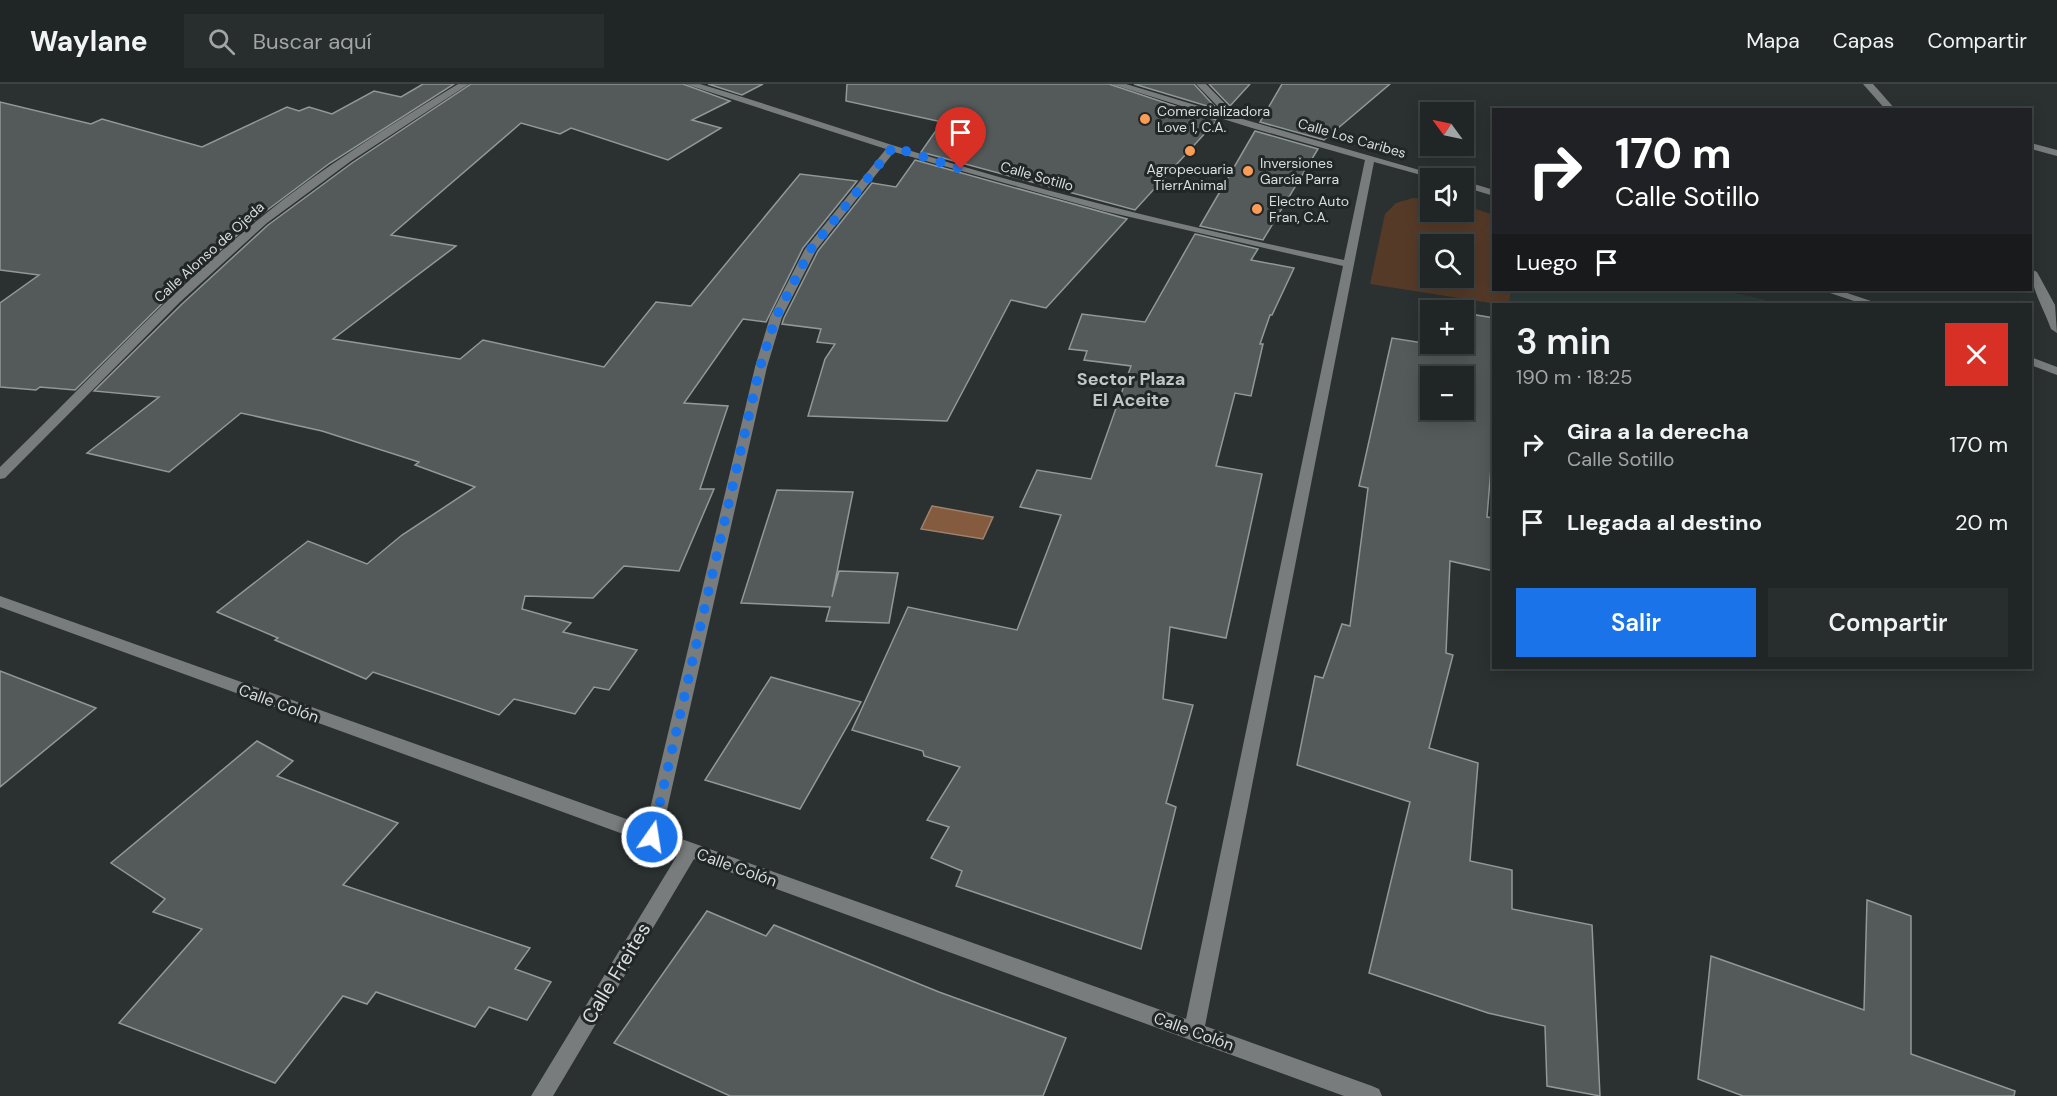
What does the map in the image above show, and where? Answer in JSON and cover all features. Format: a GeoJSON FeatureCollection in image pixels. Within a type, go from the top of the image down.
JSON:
{"type":"FeatureCollection","features":[{"type":"Feature","properties":{"kind":"street","name":"Calle Alonso de Ojeda"},"geometry":{"type":"LineString","coordinates":[[0,475],[253,229],[336,167],[464,84]]}},
{"type":"Feature","properties":{"kind":"street","name":"Calle Sotillo"},"geometry":{"type":"LineString","coordinates":[[692,84],[893,147],[1130,216],[1348,264]]}},
{"type":"Feature","properties":{"kind":"street","name":"Calle Los Caribes"},"geometry":{"type":"LineString","coordinates":[[1116,84],[1237,121],[1420,172]]}},
{"type":"Feature","properties":{"kind":"street"},"geometry":{"type":"LineString","coordinates":[[1201,84],[1237,121]]}},
{"type":"Feature","properties":{"kind":"street"},"geometry":{"type":"LineString","coordinates":[[1868,84],[1890,108]]}},
{"type":"Feature","properties":{"kind":"street"},"geometry":{"type":"LineString","coordinates":[[2032,146],[2057,153]]}},
{"type":"Feature","properties":{"kind":"street"},"geometry":{"type":"LineString","coordinates":[[652,837],[760,367],[776,317],[811,249],[893,147]]}},
{"type":"Feature","properties":{"kind":"street"},"geometry":{"type":"LineString","coordinates":[[1194,1031],[1370,159]]}},
{"type":"Feature","properties":{"kind":"street"},"geometry":{"type":"LineString","coordinates":[[1474,187],[1492,192]]}},
{"type":"Feature","properties":{"kind":"street"},"geometry":{"type":"LineString","coordinates":[[2032,274],[2049,305],[2057,328]]}},
{"type":"Feature","properties":{"kind":"street"},"geometry":{"type":"LineString","coordinates":[[1830,291],[1871,303]]}},
{"type":"Feature","properties":{"kind":"street"},"geometry":{"type":"LineString","coordinates":[[2032,361],[2057,371]]}},
{"type":"Feature","properties":{"kind":"street","name":"Calle Colón"},"geometry":{"type":"LineString","coordinates":[[0,601],[1372,1096]]}},
{"type":"Feature","properties":{"kind":"street","name":"Calle Freites"},"geometry":{"type":"LineString","coordinates":[[542,1096],[690,850]]}},
{"type":"Feature","properties":{"kind":"shaded area"},"geometry":{"type":"Polygon","coordinates":[[[1413,198],[1420,198],[1420,222],[1474,222],[1474,208],[1492,214],[1492,291],[1511,291],[1509,303],[1492,303],[1370,284],[1385,214],[1396,203],[1413,198]]]}},
{"type":"Feature","properties":{"kind":"shaded area"},"geometry":{"type":"Polygon","coordinates":[[[1511,291],[1726,291],[1766,300],[1766,303],[1509,303],[1511,291]]]}},
{"type":"Feature","properties":{"kind":"shaded area"},"geometry":{"type":"Polygon","coordinates":[[[932,506],[993,517],[983,539],[921,529],[932,506]]]}},
{"type":"Feature","properties":{"kind":"building"},"geometry":{"type":"Polygon","coordinates":[[[423,84],[454,84],[330,163],[258,217],[190,276],[75,390],[0,387],[0,303],[39,275],[0,270],[0,102],[91,124],[102,119],[202,147],[287,107],[299,111],[309,107],[332,114],[374,91],[401,97],[423,84]]]}},
{"type":"Feature","properties":{"kind":"building"},"geometry":{"type":"Polygon","coordinates":[[[471,84],[683,84],[730,101],[692,120],[721,128],[668,160],[571,128],[560,134],[521,123],[391,235],[456,246],[333,339],[460,359],[483,340],[604,367],[656,302],[691,306],[800,174],[857,181],[803,248],[766,322],[743,319],[684,403],[728,406],[700,489],[714,489],[679,571],[624,566],[593,598],[525,596],[522,609],[571,623],[563,632],[637,650],[609,690],[594,687],[575,714],[514,699],[499,715],[373,672],[366,679],[217,612],[308,541],[367,564],[402,535],[475,487],[415,465],[419,462],[322,431],[241,413],[169,472],[87,453],[159,397],[94,391],[182,304],[268,225],[352,163],[471,84]]]}},
{"type":"Feature","properties":{"kind":"building"},"geometry":{"type":"Polygon","coordinates":[[[708,84],[763,84],[742,95],[708,84]]]}},
{"type":"Feature","properties":{"kind":"building"},"geometry":{"type":"Polygon","coordinates":[[[847,84],[1109,84],[1217,120],[1135,210],[921,152],[942,122],[846,101],[847,84]]]}},
{"type":"Feature","properties":{"kind":"building"},"geometry":{"type":"Polygon","coordinates":[[[1134,84],[1194,84],[1217,109],[1134,84]]]}},
{"type":"Feature","properties":{"kind":"building"},"geometry":{"type":"Polygon","coordinates":[[[1209,84],[1250,84],[1230,106],[1209,84]]]}},
{"type":"Feature","properties":{"kind":"building"},"geometry":{"type":"Polygon","coordinates":[[[1282,84],[1390,84],[1324,140],[1260,122],[1282,84]]]}},
{"type":"Feature","properties":{"kind":"building"},"geometry":{"type":"Polygon","coordinates":[[[1255,131],[1318,149],[1263,240],[1200,226],[1255,131]]]}},
{"type":"Feature","properties":{"kind":"building"},"geometry":{"type":"Polygon","coordinates":[[[915,160],[1127,219],[1046,308],[1011,300],[947,421],[808,416],[825,359],[835,344],[817,342],[821,329],[782,324],[784,318],[818,251],[872,183],[896,187],[915,160]]]}},
{"type":"Feature","properties":{"kind":"building"},"geometry":{"type":"Polygon","coordinates":[[[1195,234],[1258,249],[1251,260],[1294,268],[1270,315],[1260,344],[1263,344],[1251,396],[1235,393],[1216,466],[1262,474],[1226,638],[1170,627],[1163,699],[1193,705],[1166,803],[1176,807],[1141,949],[956,886],[962,871],[931,858],[949,827],[927,820],[960,767],[924,756],[923,751],[852,730],[908,607],[1017,630],[1061,515],[1020,507],[1037,470],[1091,479],[1131,366],[1084,360],[1087,351],[1069,349],[1082,314],[1145,322],[1195,234]]]}},
{"type":"Feature","properties":{"kind":"building"},"geometry":{"type":"Polygon","coordinates":[[[1474,315],[1492,318],[1492,456],[1487,517],[1492,518],[1492,571],[1450,561],[1446,653],[1453,655],[1429,748],[1478,763],[1470,861],[1512,870],[1512,909],[1592,925],[1600,1096],[1547,1086],[1545,1026],[1488,1013],[1369,973],[1410,802],[1297,765],[1315,676],[1323,678],[1342,624],[1350,626],[1368,488],[1359,486],[1392,338],[1420,343],[1420,354],[1474,354],[1474,315]]]}},
{"type":"Feature","properties":{"kind":"building"},"geometry":{"type":"Polygon","coordinates":[[[777,490],[853,492],[832,597],[839,571],[898,573],[889,623],[826,621],[830,607],[741,603],[777,490]]]}},
{"type":"Feature","properties":{"kind":"building"},"geometry":{"type":"Polygon","coordinates":[[[0,671],[96,708],[0,787],[0,671]]]}},
{"type":"Feature","properties":{"kind":"building"},"geometry":{"type":"Polygon","coordinates":[[[771,677],[861,702],[800,809],[705,780],[771,677]]]}},
{"type":"Feature","properties":{"kind":"building"},"geometry":{"type":"Polygon","coordinates":[[[257,741],[293,761],[277,776],[398,823],[343,885],[530,948],[515,969],[551,982],[527,1020],[489,1007],[475,1027],[376,992],[367,1004],[343,996],[275,1083],[119,1023],[202,929],[153,912],[165,899],[111,863],[257,741]]]}},
{"type":"Feature","properties":{"kind":"building"},"geometry":{"type":"Polygon","coordinates":[[[1867,900],[1911,916],[1911,1054],[2015,1091],[2014,1096],[1743,1096],[1698,1079],[1711,956],[1864,1010],[1867,900]]]}},
{"type":"Feature","properties":{"kind":"building"},"geometry":{"type":"Polygon","coordinates":[[[707,911],[766,936],[774,925],[939,992],[1066,1038],[1043,1096],[730,1096],[614,1043],[707,911]]]}},
{"type":"Feature","properties":{"kind":"place","name":"Comercializadora Love 1, C.A."},"geometry":{"type":"Point","coordinates":[1145,119]}},
{"type":"Feature","properties":{"kind":"place","name":"Agropecuaria TierrAnimal"},"geometry":{"type":"Point","coordinates":[1190,151]}},
{"type":"Feature","properties":{"kind":"place","name":"Inversiones García Parra"},"geometry":{"type":"Point","coordinates":[1248,171]}},
{"type":"Feature","properties":{"kind":"place","name":"Electro Auto Fran, C.A."},"geometry":{"type":"Point","coordinates":[1257,209]}},
{"type":"Feature","properties":{"kind":"district","name":"Sector Plaza El Aceite"},"geometry":{"type":"Point","coordinates":[1131,389]}},
{"type":"Feature","properties":{"kind":"route"},"geometry":{"type":"LineString","coordinates":[[652,837],[760,367],[776,317],[790,286],[811,249],[893,147],[961,169]]}}]}
